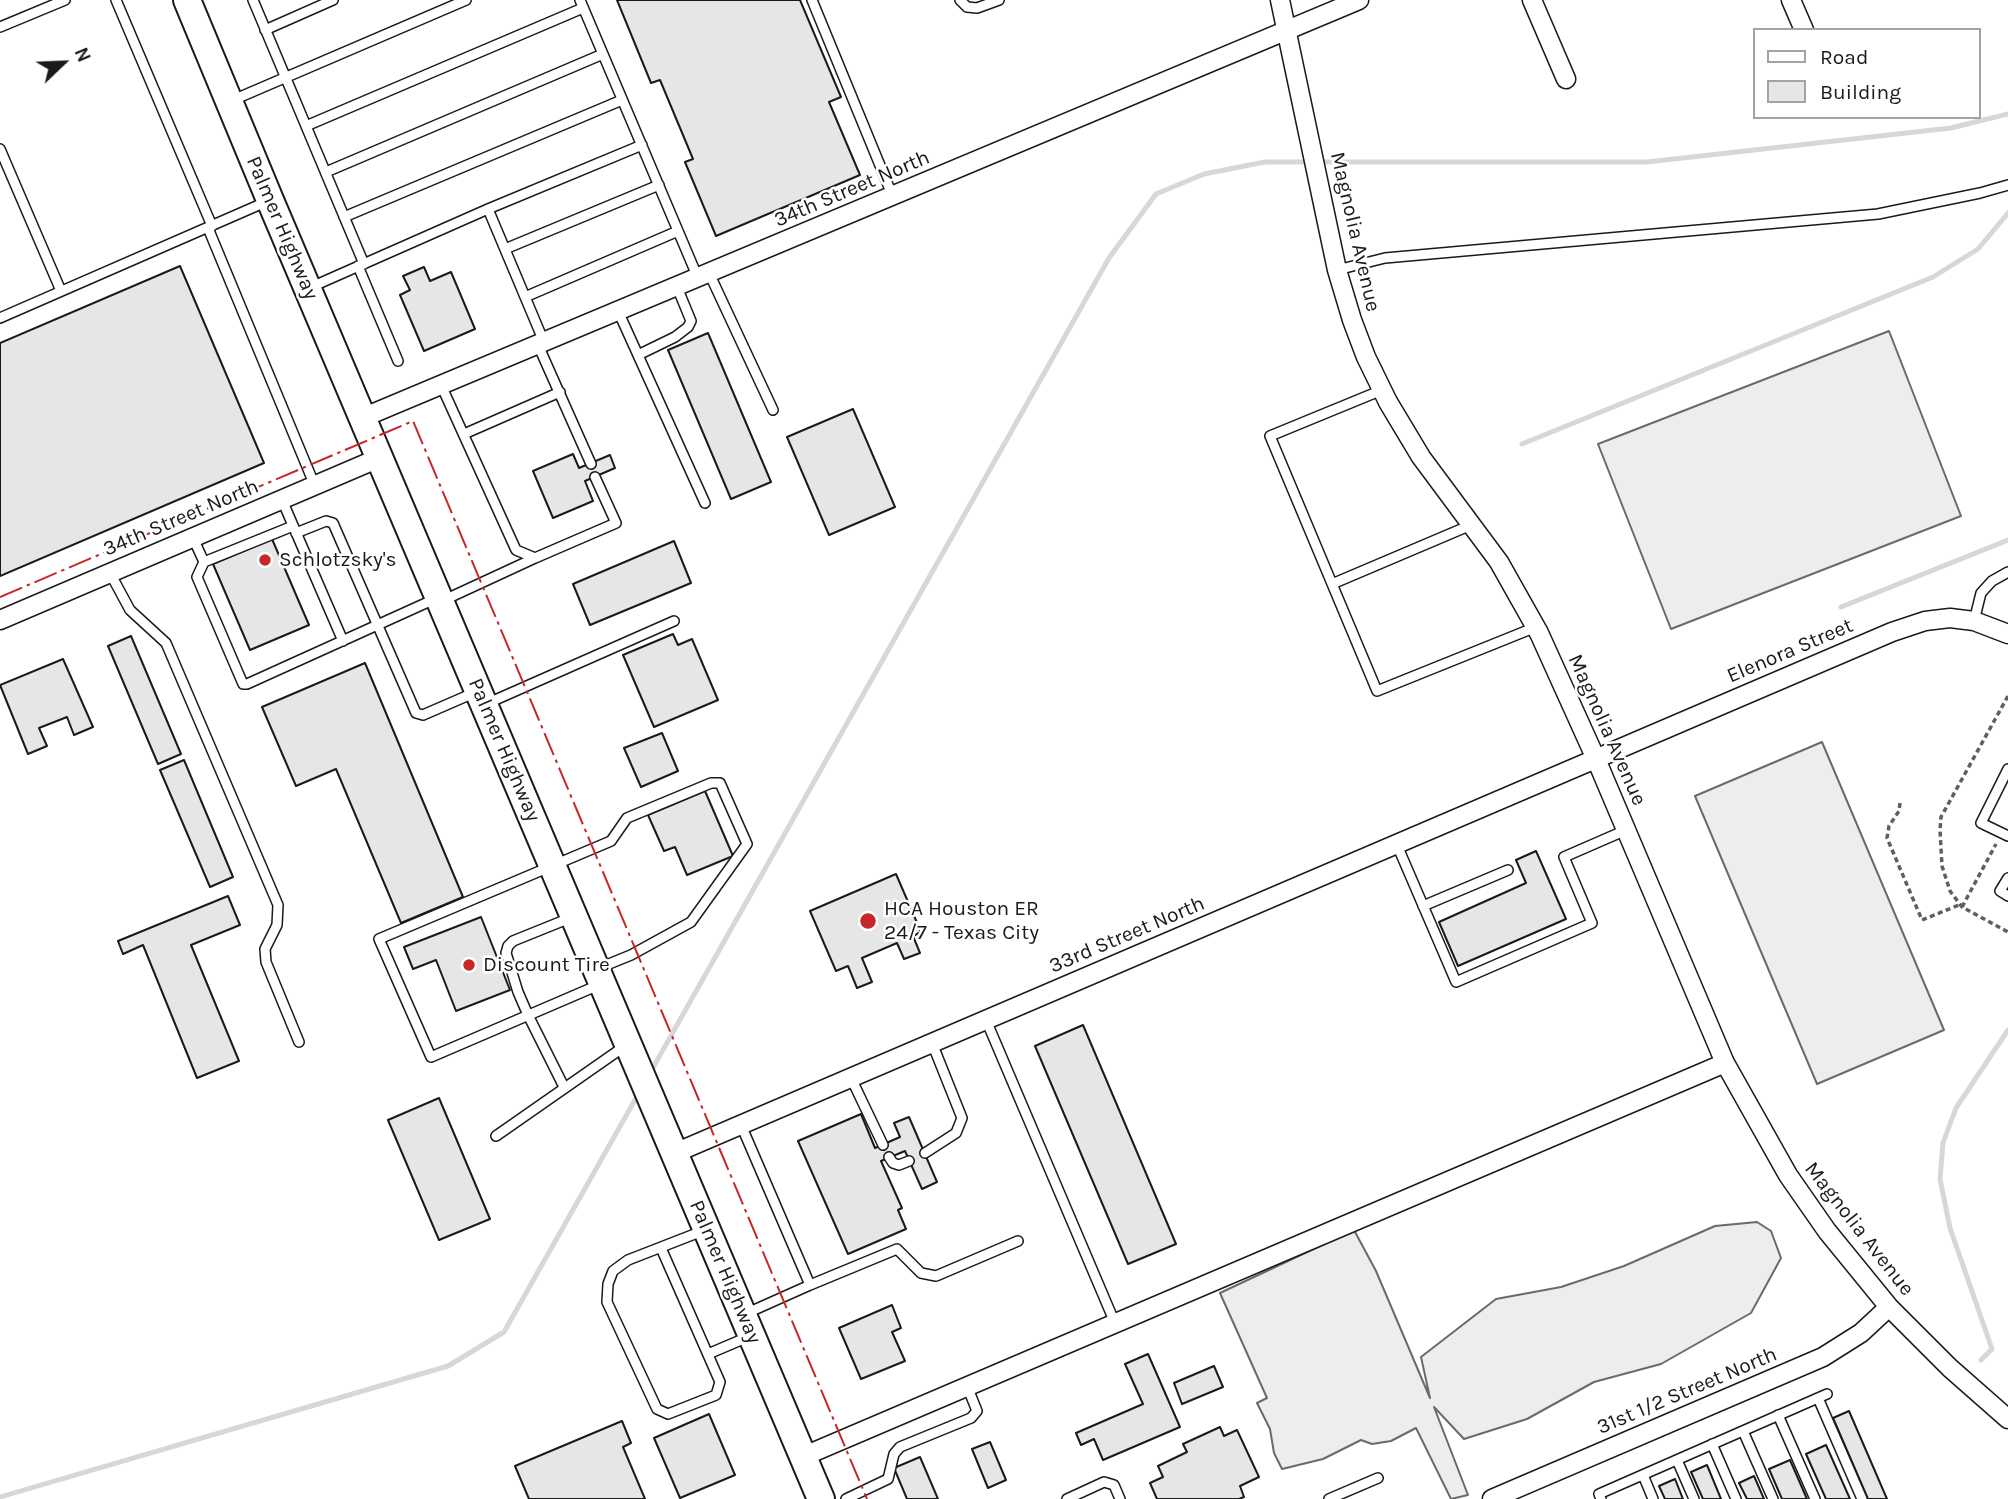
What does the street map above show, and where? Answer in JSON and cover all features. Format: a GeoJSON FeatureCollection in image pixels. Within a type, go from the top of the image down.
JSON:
{"type":"FeatureCollection","features":[{"type":"Feature","properties":{"kind":"main road","name":"Palmer Highway"},"geometry":{"type":"LineString","coordinates":[[187,0],[821,1499]]}},
{"type":"Feature","properties":{"kind":"street","name":"Magnolia Avenue"},"geometry":{"type":"LineString","coordinates":[[1280,0],[1337,270],[1352,320],[1382,390],[1421,457],[1499,562],[1536,627],[1596,759],[1725,1063],[1788,1175],[1827,1231],[1889,1307],[1950,1368],[2008,1419]]}},
{"type":"Feature","properties":{"kind":"street","name":"34th Street North"},"geometry":{"type":"LineString","coordinates":[[362,418],[1359,0]]}},
{"type":"Feature","properties":{"kind":"street"},"geometry":{"type":"LineString","coordinates":[[1532,0],[1566,79]]}},
{"type":"Feature","properties":{"kind":"street"},"geometry":{"type":"LineString","coordinates":[[1791,0],[1803,28]]}},
{"type":"Feature","properties":{"kind":"street","name":"34th Street North"},"geometry":{"type":"LineString","coordinates":[[0,620],[379,458]]}},
{"type":"Feature","properties":{"kind":"street","name":"Elenora Street"},"geometry":{"type":"LineString","coordinates":[[1596,759],[1892,632],[1925,621],[1950,618],[1974,621],[2008,634]]}},
{"type":"Feature","properties":{"kind":"street","name":"33rd Street North"},"geometry":{"type":"LineString","coordinates":[[675,1153],[1596,759]]}},
{"type":"Feature","properties":{"kind":"street"},"geometry":{"type":"LineString","coordinates":[[802,1457],[1725,1063]]}},
{"type":"Feature","properties":{"kind":"street","name":"31st 1/2 Street North"},"geometry":{"type":"LineString","coordinates":[[1492,1499],[1823,1357],[1861,1333],[1889,1307]]}},
{"type":"Feature","properties":{"kind":"lane"},"geometry":{"type":"LineString","coordinates":[[0,27],[65,0]]}},
{"type":"Feature","properties":{"kind":"lane"},"geometry":{"type":"LineString","coordinates":[[116,0],[315,485]]}},
{"type":"Feature","properties":{"kind":"lane"},"geometry":{"type":"LineString","coordinates":[[253,0],[326,172],[398,362]]}},
{"type":"Feature","properties":{"kind":"lane"},"geometry":{"type":"LineString","coordinates":[[265,30],[333,0]]}},
{"type":"Feature","properties":{"kind":"lane"},"geometry":{"type":"LineString","coordinates":[[229,102],[466,0]]}},
{"type":"Feature","properties":{"kind":"lane"},"geometry":{"type":"LineString","coordinates":[[812,0],[893,197]]}},
{"type":"Feature","properties":{"kind":"lane"},"geometry":{"type":"LineString","coordinates":[[960,0],[967,8],[977,8],[999,0]]}},
{"type":"Feature","properties":{"kind":"lane"},"geometry":{"type":"LineString","coordinates":[[306,126],[582,4],[678,231],[773,410]]}},
{"type":"Feature","properties":{"kind":"lane"},"geometry":{"type":"LineString","coordinates":[[326,172],[603,54]]}},
{"type":"Feature","properties":{"kind":"lane"},"geometry":{"type":"LineString","coordinates":[[344,217],[622,100]]}},
{"type":"Feature","properties":{"kind":"lane"},"geometry":{"type":"LineString","coordinates":[[308,289],[488,209],[642,145]]}},
{"type":"Feature","properties":{"kind":"lane"},"geometry":{"type":"LineString","coordinates":[[0,149],[61,291]]}},
{"type":"Feature","properties":{"kind":"lane"},"geometry":{"type":"LineString","coordinates":[[505,249],[659,185]]}},
{"type":"Feature","properties":{"kind":"lane"},"geometry":{"type":"LineString","coordinates":[[1337,270],[1385,258],[1878,214],[2008,185]]}},
{"type":"Feature","properties":{"kind":"lane"},"geometry":{"type":"LineString","coordinates":[[0,318],[270,200]]}},
{"type":"Feature","properties":{"kind":"lane"},"geometry":{"type":"LineString","coordinates":[[488,209],[590,464]]}},
{"type":"Feature","properties":{"kind":"lane"},"geometry":{"type":"LineString","coordinates":[[525,297],[678,231]]}},
{"type":"Feature","properties":{"kind":"lane"},"geometry":{"type":"LineString","coordinates":[[638,355],[675,337],[688,327],[691,321],[677,287]]}},
{"type":"Feature","properties":{"kind":"lane"},"geometry":{"type":"LineString","coordinates":[[618,311],[705,503]]}},
{"type":"Feature","properties":{"kind":"lane"},"geometry":{"type":"LineString","coordinates":[[441,385],[516,550],[535,558]]}},
{"type":"Feature","properties":{"kind":"lane"},"geometry":{"type":"LineString","coordinates":[[1382,390],[1270,436],[1377,691],[1536,627]]}},
{"type":"Feature","properties":{"kind":"lane"},"geometry":{"type":"LineString","coordinates":[[464,434],[560,392]]}},
{"type":"Feature","properties":{"kind":"lane"},"geometry":{"type":"LineString","coordinates":[[595,477],[615,523],[377,625],[247,684],[243,684],[197,577],[204,562],[294,529],[326,520],[333,523],[377,625],[416,713],[423,715],[482,698],[674,621]]}},
{"type":"Feature","properties":{"kind":"lane"},"geometry":{"type":"LineString","coordinates":[[282,500],[343,641]]}},
{"type":"Feature","properties":{"kind":"lane"},"geometry":{"type":"LineString","coordinates":[[1332,584],[1471,525]]}},
{"type":"Feature","properties":{"kind":"lane"},"geometry":{"type":"LineString","coordinates":[[193,538],[204,562]]}},
{"type":"Feature","properties":{"kind":"lane"},"geometry":{"type":"LineString","coordinates":[[1974,621],[1982,593],[1992,580],[2008,572]]}},
{"type":"Feature","properties":{"kind":"lane"},"geometry":{"type":"LineString","coordinates":[[110,573],[130,610],[166,643],[278,905],[277,925],[265,949],[266,962],[299,1042]]}},
{"type":"Feature","properties":{"kind":"lane"},"geometry":{"type":"LineString","coordinates":[[2005,834],[1981,822],[2008,769]]}},
{"type":"Feature","properties":{"kind":"lane"},"geometry":{"type":"LineString","coordinates":[[711,783],[720,783],[747,844],[691,922],[631,954],[601,976],[528,1015],[431,1057],[380,939],[611,841],[627,818],[711,783]]}},
{"type":"Feature","properties":{"kind":"lane"},"geometry":{"type":"LineString","coordinates":[[1397,845],[1456,982],[1592,923],[1564,857],[1626,830]]}},
{"type":"Feature","properties":{"kind":"lane"},"geometry":{"type":"LineString","coordinates":[[1423,906],[1508,870]]}},
{"type":"Feature","properties":{"kind":"lane"},"geometry":{"type":"LineString","coordinates":[[2008,878],[2000,891],[2008,896]]}},
{"type":"Feature","properties":{"kind":"lane"},"geometry":{"type":"LineString","coordinates":[[564,1087],[518,992],[506,953],[508,946],[524,935],[575,916]]}},
{"type":"Feature","properties":{"kind":"lane"},"geometry":{"type":"LineString","coordinates":[[986,1020],[1115,1323]]}},
{"type":"Feature","properties":{"kind":"lane"},"geometry":{"type":"LineString","coordinates":[[925,1153],[956,1133],[962,1118],[932,1044]]}},
{"type":"Feature","properties":{"kind":"lane"},"geometry":{"type":"LineString","coordinates":[[496,1136],[564,1087],[631,1047]]}},
{"type":"Feature","properties":{"kind":"lane"},"geometry":{"type":"LineString","coordinates":[[851,1078],[883,1144]]}},
{"type":"Feature","properties":{"kind":"lane"},"geometry":{"type":"LineString","coordinates":[[741,1125],[810,1285]]}},
{"type":"Feature","properties":{"kind":"lane"},"geometry":{"type":"LineString","coordinates":[[889,1157],[893,1163],[899,1165],[909,1161]]}},
{"type":"Feature","properties":{"kind":"lane"},"geometry":{"type":"LineString","coordinates":[[661,1248],[720,1382],[716,1395],[668,1414],[657,1409],[607,1302],[608,1284],[613,1271],[628,1260],[707,1230]]}},
{"type":"Feature","properties":{"kind":"lane"},"geometry":{"type":"LineString","coordinates":[[708,1354],[747,1325],[810,1285],[897,1249],[921,1273],[936,1276],[1018,1241]]}},
{"type":"Feature","properties":{"kind":"lane"},"geometry":{"type":"LineString","coordinates":[[846,1499],[888,1479],[894,1454],[900,1447],[971,1418],[977,1411],[967,1386]]}},
{"type":"Feature","properties":{"kind":"lane"},"geometry":{"type":"LineString","coordinates":[[1601,1499],[1599,1494],[1823,1396],[1862,1499]]}},
{"type":"Feature","properties":{"kind":"lane"},"geometry":{"type":"LineString","coordinates":[[1778,1415],[1815,1499]]}},
{"type":"Feature","properties":{"kind":"lane"},"geometry":{"type":"LineString","coordinates":[[1743,1431],[1773,1499]]}},
{"type":"Feature","properties":{"kind":"lane"},"geometry":{"type":"LineString","coordinates":[[1712,1444],[1737,1499]]}},
{"type":"Feature","properties":{"kind":"lane"},"geometry":{"type":"LineString","coordinates":[[1676,1460],[1694,1499]]}},
{"type":"Feature","properties":{"kind":"lane"},"geometry":{"type":"LineString","coordinates":[[1643,1475],[1653,1499]]}},
{"type":"Feature","properties":{"kind":"lane"},"geometry":{"type":"LineString","coordinates":[[1329,1499],[1378,1478]]}},
{"type":"Feature","properties":{"kind":"lane"},"geometry":{"type":"LineString","coordinates":[[1067,1499],[1104,1482],[1114,1485],[1120,1499]]}},
{"type":"Feature","properties":{"kind":"path"},"geometry":{"type":"LineString","coordinates":[[1900,803],[1899,811],[1889,826],[1888,838],[1922,920],[1961,906],[2005,834]]}},
{"type":"Feature","properties":{"kind":"shaded area"},"geometry":{"type":"Polygon","coordinates":[[[1889,331],[1961,516],[1671,629],[1598,444],[1889,331]]]}},
{"type":"Feature","properties":{"kind":"shaded area"},"geometry":{"type":"Polygon","coordinates":[[[1822,742],[1944,1030],[1817,1084],[1695,796],[1822,742]]]}},
{"type":"Feature","properties":{"kind":"shaded area"},"geometry":{"type":"Polygon","coordinates":[[[1757,1222],[1771,1231],[1781,1258],[1751,1313],[1661,1364],[1594,1382],[1527,1419],[1464,1439],[1434,1407],[1468,1495],[1451,1499],[1416,1428],[1391,1441],[1372,1444],[1361,1440],[1323,1459],[1282,1469],[1274,1453],[1270,1429],[1257,1403],[1267,1398],[1220,1293],[1354,1230],[1376,1271],[1430,1398],[1421,1357],[1496,1299],[1561,1287],[1624,1266],[1715,1226],[1757,1222]]]}},
{"type":"Feature","properties":{"kind":"building"},"geometry":{"type":"Polygon","coordinates":[[[617,0],[800,0],[841,97],[829,102],[860,175],[716,236],[685,162],[693,159],[660,80],[651,83],[617,0]]]}},
{"type":"Feature","properties":{"kind":"building"},"geometry":{"type":"Polygon","coordinates":[[[180,266],[264,463],[0,576],[0,343],[180,266]]]}},
{"type":"Feature","properties":{"kind":"building"},"geometry":{"type":"Polygon","coordinates":[[[424,267],[430,281],[451,272],[475,329],[424,351],[400,295],[410,290],[403,276],[424,267]]]}},
{"type":"Feature","properties":{"kind":"building"},"geometry":{"type":"Polygon","coordinates":[[[708,333],[771,482],[731,499],[668,350],[708,333]]]}},
{"type":"Feature","properties":{"kind":"building"},"geometry":{"type":"Polygon","coordinates":[[[853,409],[895,507],[829,535],[787,437],[853,409]]]}},
{"type":"Feature","properties":{"kind":"building"},"geometry":{"type":"Polygon","coordinates":[[[573,454],[579,468],[610,455],[615,468],[585,481],[593,501],[553,518],[533,471],[573,454]]]}},
{"type":"Feature","properties":{"kind":"building"},"geometry":{"type":"Polygon","coordinates":[[[272,539],[309,625],[250,650],[213,564],[272,539]]]}},
{"type":"Feature","properties":{"kind":"building"},"geometry":{"type":"Polygon","coordinates":[[[674,541],[691,583],[590,625],[573,584],[674,541]]]}},
{"type":"Feature","properties":{"kind":"building"},"geometry":{"type":"Polygon","coordinates":[[[673,634],[678,645],[692,639],[718,700],[654,727],[623,655],[673,634]]]}},
{"type":"Feature","properties":{"kind":"building"},"geometry":{"type":"Polygon","coordinates":[[[131,636],[181,754],[158,764],[108,646],[131,636]]]}},
{"type":"Feature","properties":{"kind":"building"},"geometry":{"type":"Polygon","coordinates":[[[63,659],[93,727],[74,735],[67,717],[39,728],[47,746],[28,754],[0,685],[63,659]]]}},
{"type":"Feature","properties":{"kind":"building"},"geometry":{"type":"Polygon","coordinates":[[[365,663],[463,897],[401,923],[336,769],[296,786],[262,707],[365,663]]]}},
{"type":"Feature","properties":{"kind":"building"},"geometry":{"type":"Polygon","coordinates":[[[662,733],[678,771],[641,787],[624,748],[662,733]]]}},
{"type":"Feature","properties":{"kind":"building"},"geometry":{"type":"Polygon","coordinates":[[[184,760],[233,877],[210,887],[160,770],[184,760]]]}},
{"type":"Feature","properties":{"kind":"building"},"geometry":{"type":"Polygon","coordinates":[[[705,791],[733,856],[687,875],[675,847],[664,851],[648,815],[705,791]]]}},
{"type":"Feature","properties":{"kind":"building"},"geometry":{"type":"Polygon","coordinates":[[[1536,851],[1566,919],[1458,966],[1439,922],[1526,883],[1516,860],[1536,851]]]}},
{"type":"Feature","properties":{"kind":"building"},"geometry":{"type":"Polygon","coordinates":[[[896,874],[921,932],[913,936],[920,953],[904,959],[897,943],[862,958],[872,982],[857,988],[848,966],[836,971],[810,911],[896,874]]]}},
{"type":"Feature","properties":{"kind":"building"},"geometry":{"type":"Polygon","coordinates":[[[228,896],[240,925],[191,945],[239,1061],[197,1078],[143,945],[123,954],[118,941],[228,896]]]}},
{"type":"Feature","properties":{"kind":"building","name":"Discount Tire"},"geometry":{"type":"Polygon","coordinates":[[[481,917],[510,990],[456,1011],[436,960],[413,969],[404,947],[481,917]]]}},
{"type":"Feature","properties":{"kind":"building"},"geometry":{"type":"Polygon","coordinates":[[[1083,1025],[1176,1244],[1128,1264],[1035,1046],[1083,1025]]]}},
{"type":"Feature","properties":{"kind":"building"},"geometry":{"type":"Polygon","coordinates":[[[439,1098],[490,1219],[439,1240],[388,1120],[439,1098]]]}},
{"type":"Feature","properties":{"kind":"building"},"geometry":{"type":"Polygon","coordinates":[[[861,1114],[875,1148],[900,1137],[894,1123],[909,1117],[937,1182],[922,1189],[905,1151],[881,1161],[902,1208],[898,1210],[906,1229],[848,1254],[798,1141],[861,1114]]]}},
{"type":"Feature","properties":{"kind":"building"},"geometry":{"type":"Polygon","coordinates":[[[892,1305],[901,1328],[892,1332],[905,1361],[861,1379],[839,1328],[892,1305]]]}},
{"type":"Feature","properties":{"kind":"building"},"geometry":{"type":"Polygon","coordinates":[[[1148,1354],[1180,1427],[1103,1460],[1094,1439],[1081,1445],[1076,1433],[1143,1404],[1125,1364],[1148,1354]]]}},
{"type":"Feature","properties":{"kind":"building"},"geometry":{"type":"Polygon","coordinates":[[[1214,1366],[1223,1387],[1182,1404],[1174,1383],[1214,1366]]]}},
{"type":"Feature","properties":{"kind":"building"},"geometry":{"type":"Polygon","coordinates":[[[1849,1411],[1887,1499],[1868,1499],[1833,1418],[1849,1411]]]}},
{"type":"Feature","properties":{"kind":"building"},"geometry":{"type":"Polygon","coordinates":[[[709,1414],[735,1475],[680,1498],[654,1438],[709,1414]]]}},
{"type":"Feature","properties":{"kind":"building"},"geometry":{"type":"Polygon","coordinates":[[[622,1421],[631,1443],[623,1447],[645,1499],[529,1499],[515,1466],[622,1421]]]}},
{"type":"Feature","properties":{"kind":"building"},"geometry":{"type":"Polygon","coordinates":[[[1220,1427],[1224,1436],[1237,1430],[1259,1477],[1240,1486],[1244,1497],[1157,1499],[1150,1483],[1163,1477],[1158,1466],[1187,1452],[1183,1444],[1220,1427]]]}},
{"type":"Feature","properties":{"kind":"building"},"geometry":{"type":"Polygon","coordinates":[[[990,1442],[1006,1480],[988,1488],[972,1449],[990,1442]]]}},
{"type":"Feature","properties":{"kind":"building"},"geometry":{"type":"Polygon","coordinates":[[[1826,1445],[1850,1499],[1826,1499],[1806,1454],[1826,1445]]]}},
{"type":"Feature","properties":{"kind":"building"},"geometry":{"type":"Polygon","coordinates":[[[920,1457],[938,1499],[907,1499],[894,1468],[920,1457]]]}},
{"type":"Feature","properties":{"kind":"building"},"geometry":{"type":"Polygon","coordinates":[[[1790,1460],[1807,1499],[1782,1499],[1769,1469],[1790,1460]]]}},
{"type":"Feature","properties":{"kind":"building"},"geometry":{"type":"Polygon","coordinates":[[[1707,1465],[1721,1499],[1703,1499],[1691,1472],[1707,1465]]]}},
{"type":"Feature","properties":{"kind":"building"},"geometry":{"type":"Polygon","coordinates":[[[1754,1476],[1764,1499],[1747,1499],[1739,1483],[1754,1476]]]}},
{"type":"Feature","properties":{"kind":"building"},"geometry":{"type":"Polygon","coordinates":[[[1675,1479],[1683,1499],[1665,1499],[1659,1486],[1675,1479]]]}},
{"type":"Feature","properties":{"kind":"waterway"},"geometry":{"type":"LineString","coordinates":[[650,1073],[1109,258],[1156,194],[1204,174],[1265,162],[1647,162],[1951,128],[2008,114]]}},
{"type":"Feature","properties":{"kind":"waterway"},"geometry":{"type":"LineString","coordinates":[[1522,444],[1933,277],[1978,249],[2008,213]]}},
{"type":"Feature","properties":{"kind":"waterway"},"geometry":{"type":"LineString","coordinates":[[1841,607],[2008,540]]}},
{"type":"Feature","properties":{"kind":"waterway"},"geometry":{"type":"LineString","coordinates":[[1981,1360],[1992,1349],[1950,1228],[1940,1179],[1943,1143],[1956,1108],[2008,1030]]}},
{"type":"Feature","properties":{"kind":"waterway"},"geometry":{"type":"LineString","coordinates":[[0,1497],[448,1366],[504,1332],[640,1091]]}},
{"type":"Feature","properties":{"kind":"power"},"geometry":{"type":"LineString","coordinates":[[0,597],[413,421],[867,1499]]}},
{"type":"Feature","properties":{"kind":"place","name":"Schlotzsky's"},"geometry":{"type":"Point","coordinates":[265,560]}},
{"type":"Feature","properties":{"kind":"place","name":"HCA Houston ER 24/7 - Texas City"},"geometry":{"type":"Point","coordinates":[868,921]}},
{"type":"Feature","properties":{"kind":"place","name":"Discount Tire"},"geometry":{"type":"Point","coordinates":[469,965]}}]}
